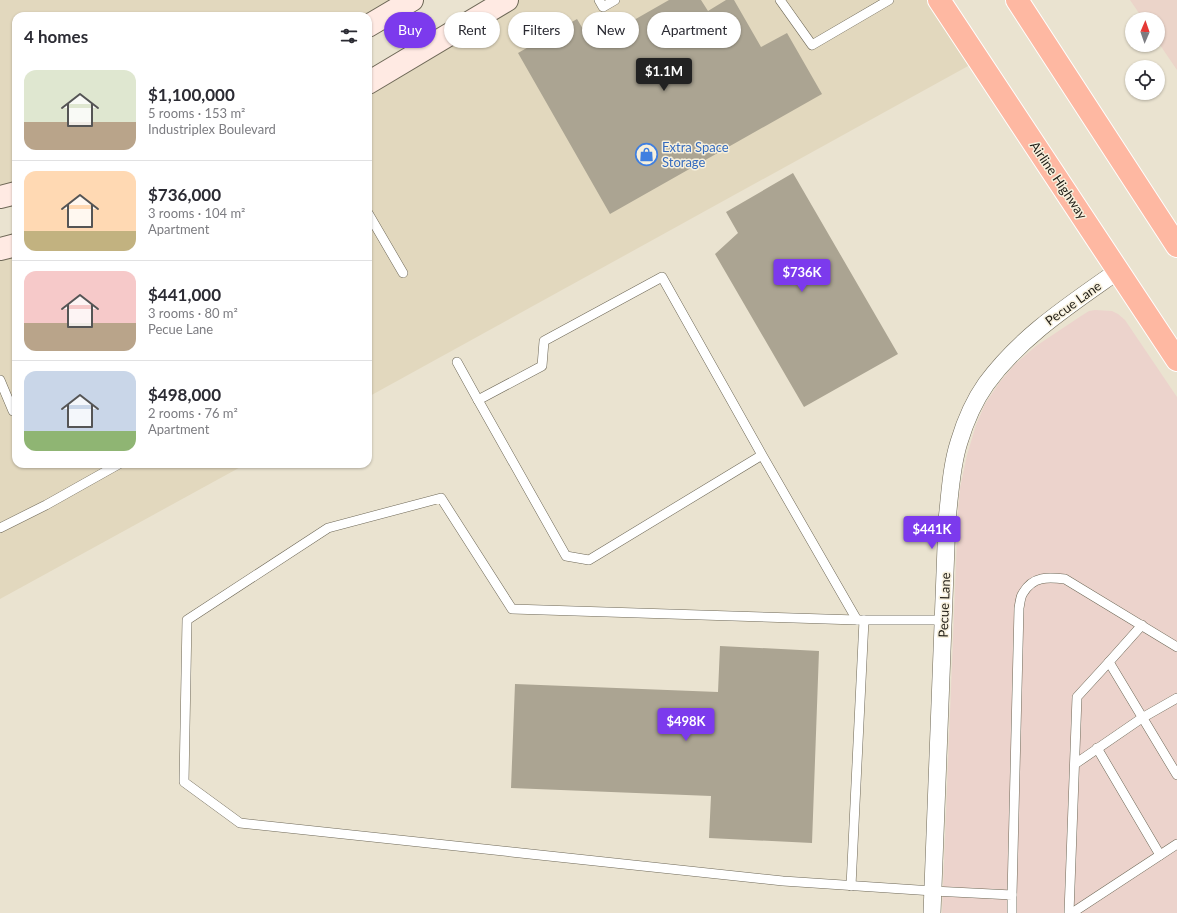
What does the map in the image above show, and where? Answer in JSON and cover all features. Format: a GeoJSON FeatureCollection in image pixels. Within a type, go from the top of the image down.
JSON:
{"type":"FeatureCollection","features":[{"type":"Feature","properties":{"kind":"highway","name":"Airline Highway"},"geometry":{"type":"LineString","coordinates":[[940,0],[1177,360]]}},
{"type":"Feature","properties":{"kind":"highway"},"geometry":{"type":"LineString","coordinates":[[1017,0],[1177,246]]}},
{"type":"Feature","properties":{"kind":"street"},"geometry":{"type":"LineString","coordinates":[[372,24],[412,0]]}},
{"type":"Feature","properties":{"kind":"street"},"geometry":{"type":"LineString","coordinates":[[372,81],[507,0]]}},
{"type":"Feature","properties":{"kind":"street"},"geometry":{"type":"LineString","coordinates":[[0,197],[12,194]]}},
{"type":"Feature","properties":{"kind":"street"},"geometry":{"type":"LineString","coordinates":[[0,249],[12,246]]}},
{"type":"Feature","properties":{"kind":"street","name":"Pecue Lane"},"geometry":{"type":"LineString","coordinates":[[932,913],[947,520],[951,478],[958,442],[972,409],[985,385],[1004,361],[1034,332],[1119,270]]}},
{"type":"Feature","properties":{"kind":"lane"},"geometry":{"type":"LineString","coordinates":[[599,0],[603,7],[615,0]]}},
{"type":"Feature","properties":{"kind":"lane"},"geometry":{"type":"LineString","coordinates":[[780,0],[812,45],[889,0]]}},
{"type":"Feature","properties":{"kind":"lane"},"geometry":{"type":"LineString","coordinates":[[372,220],[403,273]]}},
{"type":"Feature","properties":{"kind":"lane"},"geometry":{"type":"LineString","coordinates":[[478,400],[542,366],[544,341],[662,277],[762,455],[861,620],[851,886]]}},
{"type":"Feature","properties":{"kind":"lane"},"geometry":{"type":"LineString","coordinates":[[457,362],[566,556],[589,560],[762,455]]}},
{"type":"Feature","properties":{"kind":"lane"},"geometry":{"type":"LineString","coordinates":[[0,380],[12,410]]}},
{"type":"Feature","properties":{"kind":"lane"},"geometry":{"type":"LineString","coordinates":[[0,528],[46,505],[112,468]]}},
{"type":"Feature","properties":{"kind":"lane"},"geometry":{"type":"LineString","coordinates":[[943,620],[861,620],[512,609],[441,498],[328,528],[187,620],[184,782],[240,823],[783,881],[1012,895]]}},
{"type":"Feature","properties":{"kind":"lane"},"geometry":{"type":"LineString","coordinates":[[1012,913],[1018,608],[1023,593],[1034,580],[1049,577],[1065,579],[1177,647]]}},
{"type":"Feature","properties":{"kind":"lane"},"geometry":{"type":"LineString","coordinates":[[1071,913],[1077,697],[1142,625]]}},
{"type":"Feature","properties":{"kind":"lane"},"geometry":{"type":"LineString","coordinates":[[1109,662],[1177,775]]}},
{"type":"Feature","properties":{"kind":"lane"},"geometry":{"type":"LineString","coordinates":[[1075,764],[1142,718],[1177,698]]}},
{"type":"Feature","properties":{"kind":"lane"},"geometry":{"type":"LineString","coordinates":[[1098,748],[1160,855]]}},
{"type":"Feature","properties":{"kind":"lane"},"geometry":{"type":"LineString","coordinates":[[1071,913],[1177,844]]}},
{"type":"Feature","properties":{"kind":"shaded area"},"geometry":{"type":"Polygon","coordinates":[[[0,0],[412,0],[372,15],[372,12],[12,12],[12,194],[0,197],[0,0]]]}},
{"type":"Feature","properties":{"kind":"shaded area"},"geometry":{"type":"Polygon","coordinates":[[[507,0],[939,0],[979,60],[372,395],[372,81],[427,48],[436,48],[436,42],[444,38],[444,48],[500,48],[500,12],[487,12],[507,0]]]}},
{"type":"Feature","properties":{"kind":"shaded area"},"geometry":{"type":"Polygon","coordinates":[[[1130,0],[1177,0],[1177,70],[1165,52],[1165,12],[1138,12],[1130,0]]]}},
{"type":"Feature","properties":{"kind":"shaded area"},"geometry":{"type":"Polygon","coordinates":[[[12,246],[12,468],[239,468],[0,599],[0,249],[12,246]]]}},
{"type":"Feature","properties":{"kind":"shaded area"},"geometry":{"type":"Polygon","coordinates":[[[1089,311],[1112,311],[1125,320],[1177,397],[1177,913],[942,913],[958,513],[960,488],[967,455],[976,425],[985,404],[999,383],[1015,364],[1036,346],[1089,311]]]}},
{"type":"Feature","properties":{"kind":"building","name":"Extra Space Storage"},"geometry":{"type":"Polygon","coordinates":[[[669,0],[701,0],[708,11],[726,0],[734,0],[741,12],[648,12],[669,0]]]}},
{"type":"Feature","properties":{"kind":"building","name":"Extra Space Storage"},"geometry":{"type":"Polygon","coordinates":[[[741,12],[761,47],[787,33],[822,94],[610,214],[518,53],[527,48],[574,48],[574,21],[577,19],[582,27],[582,48],[639,48],[639,17],[647,13],[647,48],[741,48],[741,12]]]}},
{"type":"Feature","properties":{"kind":"building"},"geometry":{"type":"Polygon","coordinates":[[[793,173],[898,354],[804,407],[715,254],[738,233],[726,212],[793,173]]]}},
{"type":"Feature","properties":{"kind":"building"},"geometry":{"type":"Polygon","coordinates":[[[720,646],[819,651],[812,843],[709,838],[711,796],[511,788],[515,684],[718,692],[720,646]]]}},
{"type":"Feature","properties":{"kind":"place","name":"Extra Space Storage"},"geometry":{"type":"Point","coordinates":[646,154]}}]}
